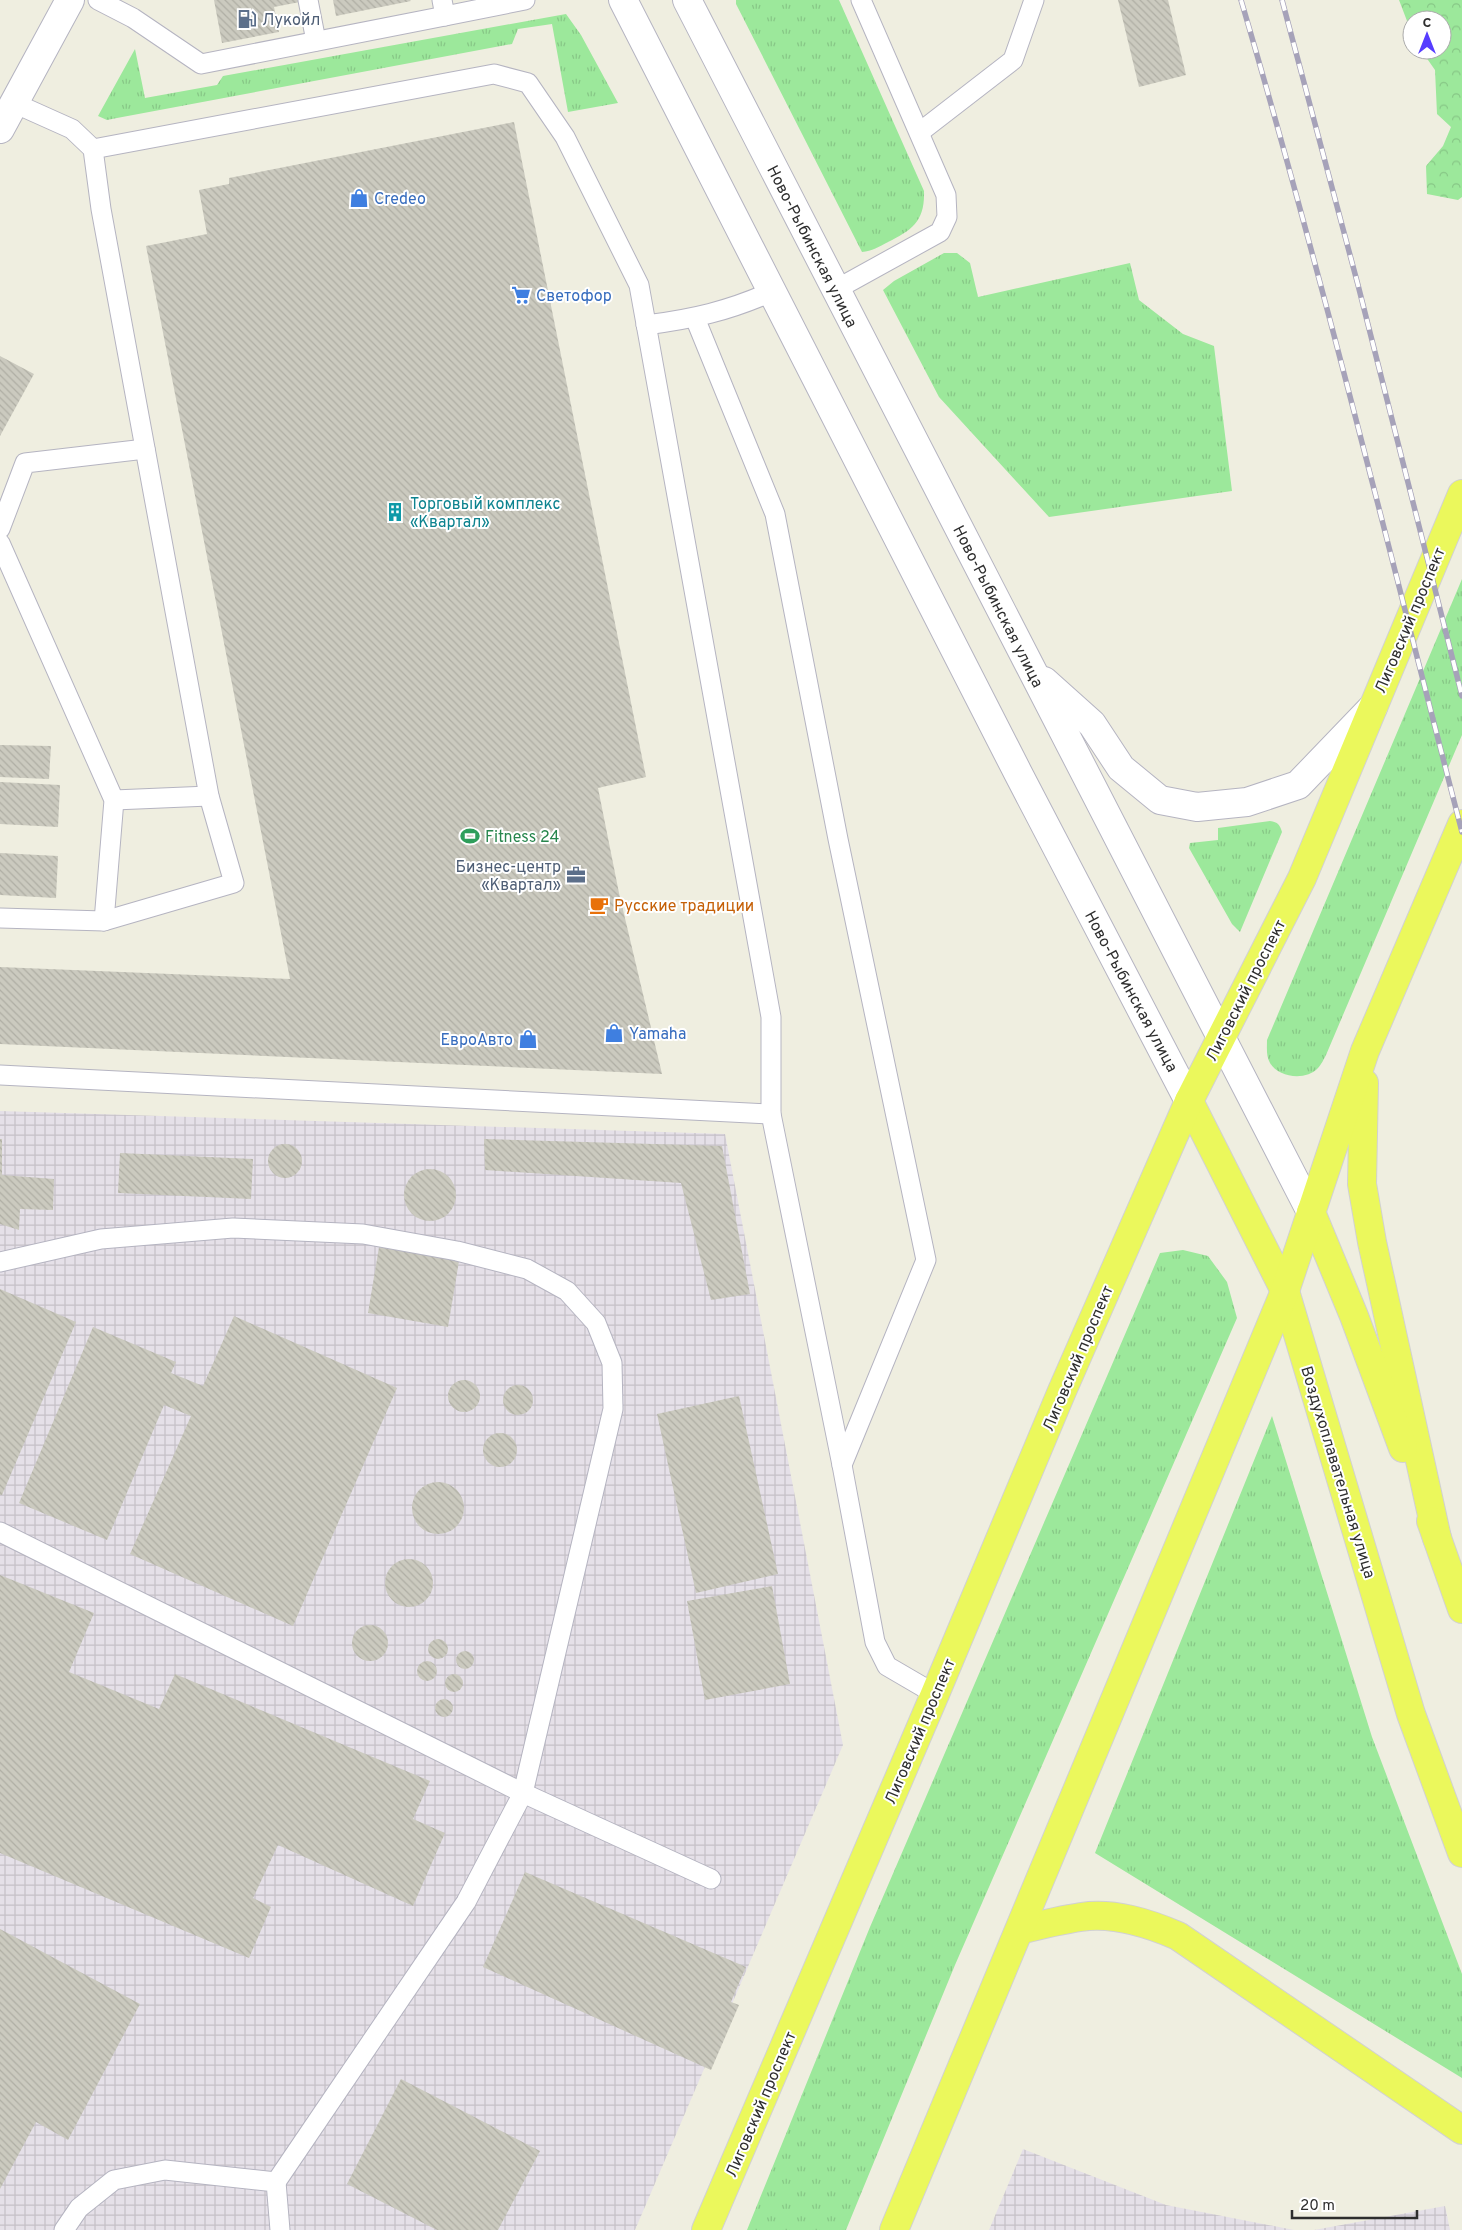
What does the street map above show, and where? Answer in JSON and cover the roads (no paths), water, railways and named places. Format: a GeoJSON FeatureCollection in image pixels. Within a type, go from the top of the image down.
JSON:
{"type":"FeatureCollection","features":[{"type":"Feature","properties":{"kind":"main road"},"geometry":{"type":"LineString","coordinates":[[0,129],[70,0]]}},
{"type":"Feature","properties":{"kind":"main road","name":"Ново-Рыбинская улица"},"geometry":{"type":"LineString","coordinates":[[623,0],[1027,790],[1190,1101]]}},
{"type":"Feature","properties":{"kind":"main road","name":"Ново-Рыбинская улица"},"geometry":{"type":"LineString","coordinates":[[687,0],[1311,1212]]}},
{"type":"Feature","properties":{"kind":"main road","name":"Лиговский проспект"},"geometry":{"type":"LineString","coordinates":[[706,2230],[1062,1391],[1190,1101],[1302,878],[1462,494]]}},
{"type":"Feature","properties":{"kind":"main road"},"geometry":{"type":"LineString","coordinates":[[1032,671],[1092,724],[1121,768],[1160,800],[1197,807],[1247,802],[1298,785],[1374,706]]}},
{"type":"Feature","properties":{"kind":"main road"},"geometry":{"type":"LineString","coordinates":[[894,2230],[1285,1290],[1365,1051],[1462,824]]}},
{"type":"Feature","properties":{"kind":"main road"},"geometry":{"type":"LineString","coordinates":[[1365,1051],[1362,1117],[1362,1184],[1378,1271],[1438,1538]]}},
{"type":"Feature","properties":{"kind":"main road","name":"Воздухоплавательная улица"},"geometry":{"type":"LineString","coordinates":[[1190,1101],[1285,1290],[1412,1714],[1462,1853]]}},
{"type":"Feature","properties":{"kind":"main road"},"geometry":{"type":"LineString","coordinates":[[1311,1212],[1354,1316],[1438,1538],[1462,1609]]}},
{"type":"Feature","properties":{"kind":"main road"},"geometry":{"type":"LineString","coordinates":[[1020,1930],[1082,1916],[1104,1916],[1155,1926],[1178,1936],[1462,2130]]}},
{"type":"Feature","properties":{"kind":"lane"},"geometry":{"type":"LineString","coordinates":[[98,0],[133,18],[201,64],[316,41],[443,8],[525,0]]}},
{"type":"Feature","properties":{"kind":"lane"},"geometry":{"type":"LineString","coordinates":[[308,0],[316,41]]}},
{"type":"Feature","properties":{"kind":"lane"},"geometry":{"type":"LineString","coordinates":[[835,290],[940,232],[947,217],[946,195],[920,132],[860,0]]}},
{"type":"Feature","properties":{"kind":"lane"},"geometry":{"type":"LineString","coordinates":[[920,132],[1014,60],[1034,0]]}},
{"type":"Feature","properties":{"kind":"lane"},"geometry":{"type":"LineString","coordinates":[[93,149],[494,74],[528,84],[565,137],[639,285],[771,1017],[771,1114],[842,1465],[875,1642],[887,1666],[935,1694]]}},
{"type":"Feature","properties":{"kind":"lane"},"geometry":{"type":"LineString","coordinates":[[0,918],[104,921],[234,883],[209,796],[101,209],[93,149],[72,129],[14,103]]}},
{"type":"Feature","properties":{"kind":"lane"},"geometry":{"type":"LineString","coordinates":[[646,326],[695,318],[737,307],[771,292]]}},
{"type":"Feature","properties":{"kind":"lane"},"geometry":{"type":"LineString","coordinates":[[695,318],[775,514],[838,840],[926,1260],[842,1465]]}},
{"type":"Feature","properties":{"kind":"lane"},"geometry":{"type":"LineString","coordinates":[[0,529],[25,462],[145,448]]}},
{"type":"Feature","properties":{"kind":"lane"},"geometry":{"type":"LineString","coordinates":[[0,543],[114,800],[104,921]]}},
{"type":"Feature","properties":{"kind":"lane"},"geometry":{"type":"LineString","coordinates":[[114,800],[209,796]]}},
{"type":"Feature","properties":{"kind":"lane"},"geometry":{"type":"LineString","coordinates":[[0,1075],[771,1114]]}},
{"type":"Feature","properties":{"kind":"lane"},"geometry":{"type":"LineString","coordinates":[[0,1262],[101,1239],[233,1228],[363,1234],[457,1251],[527,1269],[567,1290],[596,1323],[612,1363],[613,1409],[523,1793],[466,1902],[276,2182],[280,2230]]}},
{"type":"Feature","properties":{"kind":"lane"},"geometry":{"type":"LineString","coordinates":[[0,1532],[523,1793],[711,1879]]}},
{"type":"Feature","properties":{"kind":"lane"},"geometry":{"type":"LineString","coordinates":[[64,2230],[79,2208],[114,2180],[165,2170],[276,2182]]}},
{"type":"Feature","properties":{"kind":"railway"},"geometry":{"type":"LineString","coordinates":[[1241,0],[1328,311],[1462,832]]}},
{"type":"Feature","properties":{"kind":"railway"},"geometry":{"type":"LineString","coordinates":[[1282,0],[1358,285],[1462,696]]}},
{"type":"Feature","properties":{"kind":"place","name":"Лукойл"},"geometry":{"type":"Point","coordinates":[247,19]}},
{"type":"Feature","properties":{"kind":"place","name":"Credeo"},"geometry":{"type":"Point","coordinates":[359,198]}},
{"type":"Feature","properties":{"kind":"place","name":"Светофор"},"geometry":{"type":"Point","coordinates":[521,295]}},
{"type":"Feature","properties":{"kind":"place","name":"Торговый комплекс «Квартал»"},"geometry":{"type":"Point","coordinates":[395,512]}},
{"type":"Feature","properties":{"kind":"place","name":"Fitness 24"},"geometry":{"type":"Point","coordinates":[470,836]}},
{"type":"Feature","properties":{"kind":"place","name":"Бизнес-центр «Квартал»"},"geometry":{"type":"Point","coordinates":[576,875]}},
{"type":"Feature","properties":{"kind":"place","name":"Русские традиции"},"geometry":{"type":"Point","coordinates":[599,905]}},
{"type":"Feature","properties":{"kind":"place","name":"Yamaha"},"geometry":{"type":"Point","coordinates":[614,1033]}},
{"type":"Feature","properties":{"kind":"place","name":"ЕвроАвто"},"geometry":{"type":"Point","coordinates":[528,1039]}}]}
